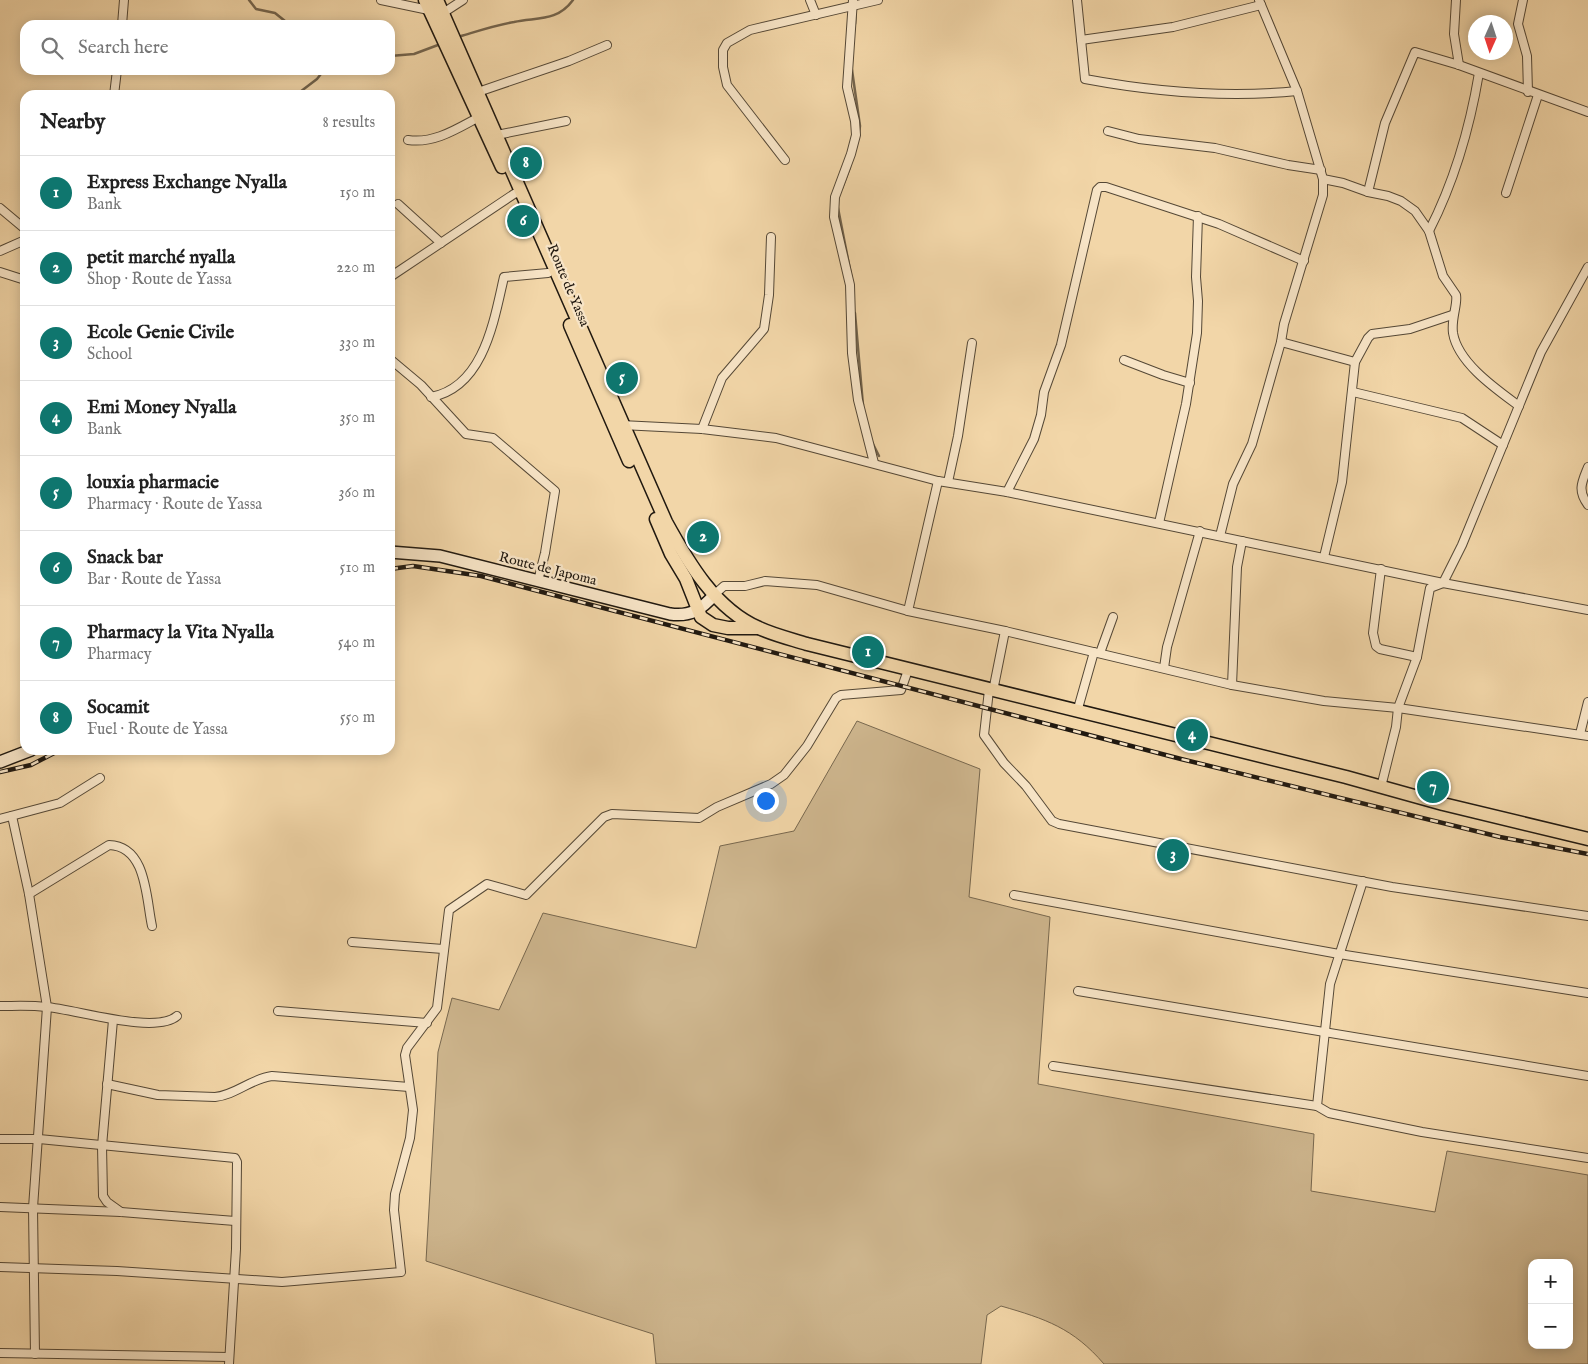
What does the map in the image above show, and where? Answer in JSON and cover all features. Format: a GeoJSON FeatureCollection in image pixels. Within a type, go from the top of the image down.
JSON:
{"type":"FeatureCollection","features":[{"type":"Feature","properties":{"kind":"main road","name":"Route de Yassa"},"geometry":{"type":"LineString","coordinates":[[430,3],[443,13],[478,92],[483,116],[497,135],[548,273],[677,553]]}},
{"type":"Feature","properties":{"kind":"main road","name":"Route de Yassa"},"geometry":{"type":"LineString","coordinates":[[430,3],[518,193],[618,427]]}},
{"type":"Feature","properties":{"kind":"main road"},"geometry":{"type":"LineString","coordinates":[[677,553],[706,585],[738,614],[758,628],[806,644],[1588,839]]}},
{"type":"Feature","properties":{"kind":"main road"},"geometry":{"type":"LineString","coordinates":[[677,553],[698,611],[705,622],[728,628],[758,628]]}},
{"type":"Feature","properties":{"kind":"street"},"geometry":{"type":"LineString","coordinates":[[122,20],[124,0]]}},
{"type":"Feature","properties":{"kind":"street"},"geometry":{"type":"LineString","coordinates":[[381,0],[430,3]]}},
{"type":"Feature","properties":{"kind":"street"},"geometry":{"type":"LineString","coordinates":[[443,13],[463,0]]}},
{"type":"Feature","properties":{"kind":"street"},"geometry":{"type":"LineString","coordinates":[[810,0],[816,15]]}},
{"type":"Feature","properties":{"kind":"street"},"geometry":{"type":"LineString","coordinates":[[785,160],[727,85],[723,67],[723,50],[727,43],[750,30],[816,15],[853,4],[878,0]]}},
{"type":"Feature","properties":{"kind":"street"},"geometry":{"type":"LineString","coordinates":[[1076,0],[1085,79],[1121,86],[1220,94],[1250,95],[1297,91]]}},
{"type":"Feature","properties":{"kind":"street"},"geometry":{"type":"LineString","coordinates":[[1456,0],[1454,34],[1459,65]]}},
{"type":"Feature","properties":{"kind":"street"},"geometry":{"type":"LineString","coordinates":[[1523,0],[1518,24],[1527,56],[1528,92]]}},
{"type":"Feature","properties":{"kind":"street"},"geometry":{"type":"LineString","coordinates":[[1081,40],[1173,27],[1260,2],[1297,91],[1321,170],[1323,195],[1284,324],[1281,342],[1252,444],[1233,484],[1220,536]]}},
{"type":"Feature","properties":{"kind":"street"},"geometry":{"type":"LineString","coordinates":[[853,4],[847,87],[855,121],[856,135],[851,154],[834,197],[834,217],[850,285],[852,353],[858,400],[874,463]]}},
{"type":"Feature","properties":{"kind":"street"},"geometry":{"type":"LineString","coordinates":[[478,92],[569,61],[607,45]]}},
{"type":"Feature","properties":{"kind":"street"},"geometry":{"type":"LineString","coordinates":[[1368,192],[1385,123],[1401,88],[1412,56],[1419,52],[1588,112]]}},
{"type":"Feature","properties":{"kind":"street"},"geometry":{"type":"LineString","coordinates":[[1429,231],[1440,208],[1471,117],[1479,73]]}},
{"type":"Feature","properties":{"kind":"street"},"geometry":{"type":"LineString","coordinates":[[115,90],[116,75]]}},
{"type":"Feature","properties":{"kind":"street"},"geometry":{"type":"LineString","coordinates":[[1506,193],[1538,95]]}},
{"type":"Feature","properties":{"kind":"street"},"geometry":{"type":"LineString","coordinates":[[408,140],[419,142],[435,139],[483,116]]}},
{"type":"Feature","properties":{"kind":"street"},"geometry":{"type":"LineString","coordinates":[[497,135],[566,121]]}},
{"type":"Feature","properties":{"kind":"street"},"geometry":{"type":"LineString","coordinates":[[1108,131],[1139,140],[1215,148],[1288,165],[1321,170]]}},
{"type":"Feature","properties":{"kind":"street"},"geometry":{"type":"LineString","coordinates":[[1323,179],[1343,183],[1401,201],[1414,212],[1429,231],[1443,276],[1456,294],[1452,315],[1453,335],[1469,365],[1518,406]]}},
{"type":"Feature","properties":{"kind":"street"},"geometry":{"type":"LineString","coordinates":[[1007,492],[1034,439],[1047,379],[1061,345],[1097,190],[1100,187],[1106,187],[1198,216],[1304,261]]}},
{"type":"Feature","properties":{"kind":"street"},"geometry":{"type":"LineString","coordinates":[[395,275],[518,193]]}},
{"type":"Feature","properties":{"kind":"street"},"geometry":{"type":"LineString","coordinates":[[398,204],[441,243]]}},
{"type":"Feature","properties":{"kind":"street"},"geometry":{"type":"LineString","coordinates":[[0,208],[20,225]]}},
{"type":"Feature","properties":{"kind":"street"},"geometry":{"type":"LineString","coordinates":[[1159,523],[1190,383],[1197,333],[1198,216]]}},
{"type":"Feature","properties":{"kind":"street"},"geometry":{"type":"LineString","coordinates":[[702,429],[722,378],[764,329],[769,295],[772,237]]}},
{"type":"Feature","properties":{"kind":"street"},"geometry":{"type":"LineString","coordinates":[[0,251],[20,242]]}},
{"type":"Feature","properties":{"kind":"street"},"geometry":{"type":"LineString","coordinates":[[1382,787],[1396,726],[1398,708],[1417,657],[1430,588],[1443,583],[1462,545],[1541,352],[1588,267]]}},
{"type":"Feature","properties":{"kind":"street"},"geometry":{"type":"LineString","coordinates":[[0,272],[20,278]]}},
{"type":"Feature","properties":{"kind":"street"},"geometry":{"type":"LineString","coordinates":[[431,397],[460,383],[477,361],[492,332],[504,277],[548,273]]}},
{"type":"Feature","properties":{"kind":"street"},"geometry":{"type":"LineString","coordinates":[[1324,557],[1342,482],[1355,362],[1372,334],[1410,329],[1452,315]]}},
{"type":"Feature","properties":{"kind":"street"},"geometry":{"type":"LineString","coordinates":[[948,482],[958,436],[972,342]]}},
{"type":"Feature","properties":{"kind":"street"},"geometry":{"type":"LineString","coordinates":[[1281,342],[1355,362]]}},
{"type":"Feature","properties":{"kind":"street"},"geometry":{"type":"LineString","coordinates":[[1124,360],[1190,383]]}},
{"type":"Feature","properties":{"kind":"street"},"geometry":{"type":"LineString","coordinates":[[395,363],[409,373],[466,434],[493,438],[555,492],[545,553],[538,581]]}},
{"type":"Feature","properties":{"kind":"street"},"geometry":{"type":"LineString","coordinates":[[1353,392],[1462,418],[1503,445]]}},
{"type":"Feature","properties":{"kind":"street"},"geometry":{"type":"LineString","coordinates":[[618,427],[702,429],[776,438],[938,481],[1007,492],[1443,583],[1588,610]]}},
{"type":"Feature","properties":{"kind":"street"},"geometry":{"type":"LineString","coordinates":[[1588,467],[1580,488],[1588,505]]}},
{"type":"Feature","properties":{"kind":"street"},"geometry":{"type":"LineString","coordinates":[[908,611],[938,481]]}},
{"type":"Feature","properties":{"kind":"street"},"geometry":{"type":"LineString","coordinates":[[1164,668],[1167,647],[1200,532]]}},
{"type":"Feature","properties":{"kind":"street"},"geometry":{"type":"LineString","coordinates":[[1232,685],[1237,567],[1242,541]]}},
{"type":"Feature","properties":{"kind":"street","name":"Route de Japoma"},"geometry":{"type":"LineString","coordinates":[[395,552],[440,556],[670,614],[698,611]]}},
{"type":"Feature","properties":{"kind":"street"},"geometry":{"type":"LineString","coordinates":[[1381,569],[1373,633],[1376,646],[1380,649],[1417,657]]}},
{"type":"Feature","properties":{"kind":"street"},"geometry":{"type":"LineString","coordinates":[[698,611],[724,586],[782,581],[817,585],[908,611],[1005,631],[1232,685],[1324,701],[1398,708],[1584,735],[1588,702]]}},
{"type":"Feature","properties":{"kind":"street"},"geometry":{"type":"LineString","coordinates":[[1077,712],[1097,653],[1113,617]]}},
{"type":"Feature","properties":{"kind":"street"},"geometry":{"type":"LineString","coordinates":[[1005,631],[991,691],[984,735],[1004,763],[1026,786],[1052,821],[1363,881],[1588,916]]}},
{"type":"Feature","properties":{"kind":"street"},"geometry":{"type":"LineString","coordinates":[[0,1267],[117,1271],[282,1282],[401,1272],[394,1210],[396,1186],[402,1172],[412,1118],[406,1064],[407,1048],[427,1023],[437,1008],[440,999],[443,950],[449,910],[487,884],[526,895],[598,822],[612,814],[700,818],[740,796],[772,784],[784,775],[807,746],[836,698],[847,694],[901,690],[908,670]]}},
{"type":"Feature","properties":{"kind":"street"},"geometry":{"type":"LineString","coordinates":[[0,762],[20,754]]}},
{"type":"Feature","properties":{"kind":"street"},"geometry":{"type":"LineString","coordinates":[[0,819],[60,803],[100,778]]}},
{"type":"Feature","properties":{"kind":"street"},"geometry":{"type":"LineString","coordinates":[[12,816],[29,894],[47,1007],[34,1208],[35,1354]]}},
{"type":"Feature","properties":{"kind":"street"},"geometry":{"type":"LineString","coordinates":[[29,894],[109,845],[118,845],[130,852],[140,868],[152,926]]}},
{"type":"Feature","properties":{"kind":"street"},"geometry":{"type":"LineString","coordinates":[[1317,1106],[1323,1032],[1330,984],[1363,881]]}},
{"type":"Feature","properties":{"kind":"street"},"geometry":{"type":"LineString","coordinates":[[1014,895],[1339,954],[1588,994]]}},
{"type":"Feature","properties":{"kind":"street"},"geometry":{"type":"LineString","coordinates":[[352,942],[443,950]]}},
{"type":"Feature","properties":{"kind":"street"},"geometry":{"type":"LineString","coordinates":[[1078,991],[1588,1076]]}},
{"type":"Feature","properties":{"kind":"street"},"geometry":{"type":"LineString","coordinates":[[0,1006],[47,1007],[113,1020],[165,1023],[177,1016]]}},
{"type":"Feature","properties":{"kind":"street"},"geometry":{"type":"LineString","coordinates":[[278,1011],[427,1023]]}},
{"type":"Feature","properties":{"kind":"street"},"geometry":{"type":"LineString","coordinates":[[113,1020],[102,1146],[103,1196],[107,1202],[121,1212]]}},
{"type":"Feature","properties":{"kind":"street"},"geometry":{"type":"LineString","coordinates":[[1053,1066],[1317,1106],[1329,1113],[1422,1132],[1588,1158]]}},
{"type":"Feature","properties":{"kind":"street"},"geometry":{"type":"LineString","coordinates":[[107,1084],[158,1095],[216,1097],[224,1096],[257,1078],[272,1076],[409,1087]]}},
{"type":"Feature","properties":{"kind":"street"},"geometry":{"type":"LineString","coordinates":[[0,1139],[39,1139],[234,1158],[236,1162],[236,1249],[229,1360],[143,1355],[0,1353]]}},
{"type":"Feature","properties":{"kind":"street"},"geometry":{"type":"LineString","coordinates":[[0,1207],[121,1212],[235,1221]]}},
{"type":"Feature","properties":{"kind":"street"},"geometry":{"type":"LineString","coordinates":[[142,1364],[143,1355]]}},
{"type":"Feature","properties":{"kind":"shaded area"},"geometry":{"type":"Polygon","coordinates":[[[857,721],[980,769],[969,897],[1050,917],[1038,1084],[1314,1134],[1311,1191],[1435,1212],[1447,1151],[1588,1175],[1588,1364],[1104,1364],[1081,1342],[1058,1326],[1032,1315],[1001,1306],[987,1315],[981,1364],[656,1364],[653,1334],[426,1261],[438,1052],[452,998],[499,1010],[543,913],[696,948],[720,846],[794,831],[857,721]]]}},
{"type":"Feature","properties":{"kind":"waterway"},"geometry":{"type":"LineString","coordinates":[[249,0],[256,9],[275,13],[284,20]]}},
{"type":"Feature","properties":{"kind":"waterway"},"geometry":{"type":"LineString","coordinates":[[461,36],[501,25],[553,15],[567,7],[573,0]]}},
{"type":"Feature","properties":{"kind":"waterway"},"geometry":{"type":"LineString","coordinates":[[855,24],[856,7]]}},
{"type":"Feature","properties":{"kind":"waterway"},"geometry":{"type":"LineString","coordinates":[[395,56],[414,54],[438,45]]}},
{"type":"Feature","properties":{"kind":"waterway"},"geometry":{"type":"LineString","coordinates":[[852,70],[860,126],[859,133]]}},
{"type":"Feature","properties":{"kind":"waterway"},"geometry":{"type":"LineString","coordinates":[[303,90],[320,75]]}},
{"type":"Feature","properties":{"kind":"waterway"},"geometry":{"type":"LineString","coordinates":[[842,188],[850,167]]}},
{"type":"Feature","properties":{"kind":"waterway"},"geometry":{"type":"LineString","coordinates":[[838,208],[852,280]]}},
{"type":"Feature","properties":{"kind":"waterway"},"geometry":{"type":"LineString","coordinates":[[855,313],[863,405]]}},
{"type":"Feature","properties":{"kind":"waterway"},"geometry":{"type":"LineString","coordinates":[[872,442],[879,456]]}},
{"type":"Feature","properties":{"kind":"railway"},"geometry":{"type":"LineString","coordinates":[[395,568],[413,566],[481,576],[1181,759],[1500,837],[1588,854]]}},
{"type":"Feature","properties":{"kind":"railway"},"geometry":{"type":"LineString","coordinates":[[0,772],[31,765],[50,755]]}},
{"type":"Feature","properties":{"kind":"place","name":"Socamit"},"geometry":{"type":"Point","coordinates":[526,163]}},
{"type":"Feature","properties":{"kind":"place","name":"Snack bar"},"geometry":{"type":"Point","coordinates":[523,221]}},
{"type":"Feature","properties":{"kind":"place","name":"louxia pharmacie"},"geometry":{"type":"Point","coordinates":[622,378]}},
{"type":"Feature","properties":{"kind":"place","name":"petit marché nyalla"},"geometry":{"type":"Point","coordinates":[703,537]}},
{"type":"Feature","properties":{"kind":"place","name":"Express Exchange Nyalla"},"geometry":{"type":"Point","coordinates":[868,652]}},
{"type":"Feature","properties":{"kind":"place","name":"Emi Money Nyalla"},"geometry":{"type":"Point","coordinates":[1192,735]}},
{"type":"Feature","properties":{"kind":"place","name":"Pharmacy la Vita Nyalla"},"geometry":{"type":"Point","coordinates":[1433,787]}},
{"type":"Feature","properties":{"kind":"place","name":"Ecole Genie Civile"},"geometry":{"type":"Point","coordinates":[1173,855]}}]}
